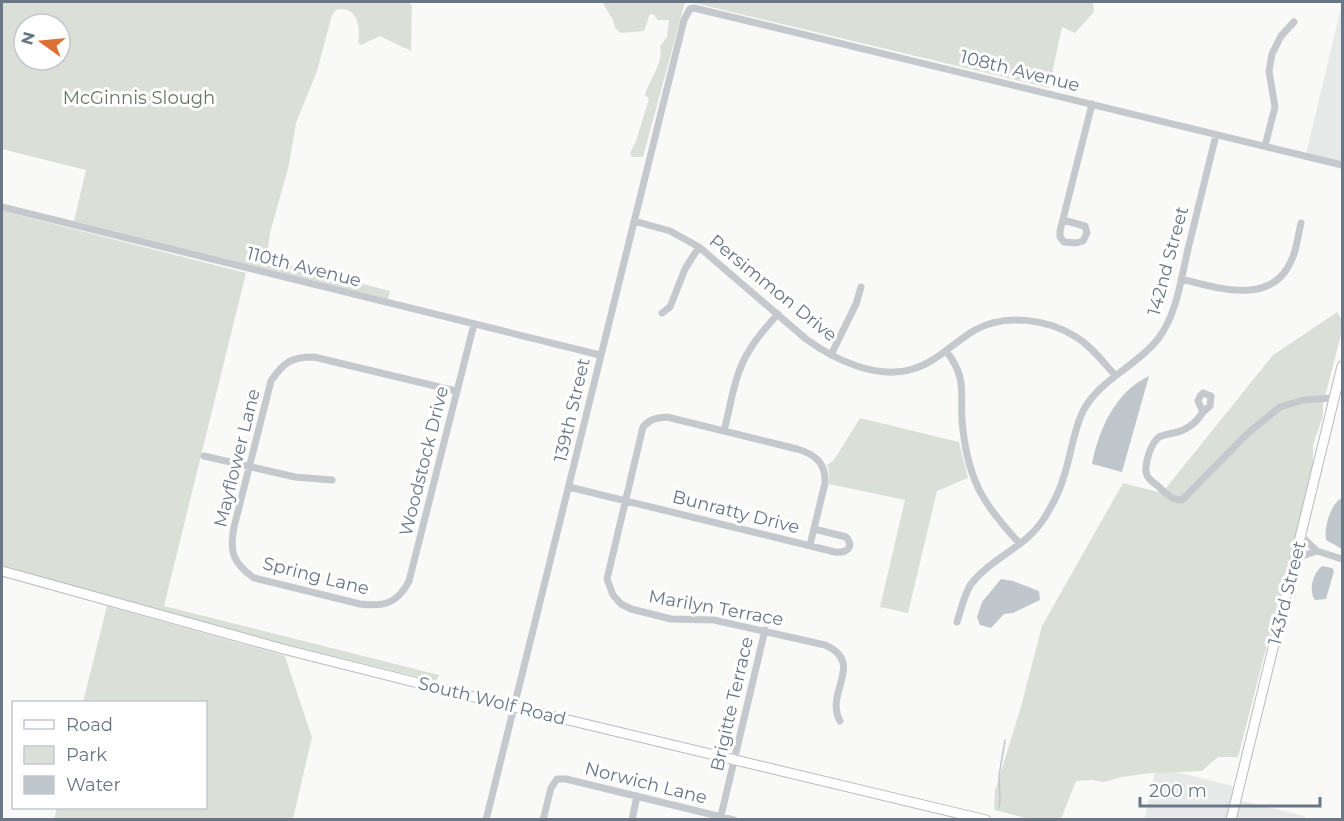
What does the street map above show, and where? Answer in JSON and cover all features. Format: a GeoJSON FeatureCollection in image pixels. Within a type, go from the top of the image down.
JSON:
{"type":"FeatureCollection","features":[{"type":"Feature","properties":{"kind":"main road","name":"143rd Street"},"geometry":{"type":"LineString","coordinates":[[1231,819],[1342,366]]}},
{"type":"Feature","properties":{"kind":"main road","name":"South Wolf Road"},"geometry":{"type":"LineString","coordinates":[[2,571],[194,626],[514,707],[986,819]]}},
{"type":"Feature","properties":{"kind":"street","name":"108th Avenue"},"geometry":{"type":"LineString","coordinates":[[690,9],[694,8],[1342,165]]}},
{"type":"Feature","properties":{"kind":"street","name":"139th Street"},"geometry":{"type":"LineString","coordinates":[[486,819],[684,20],[690,9]]}},
{"type":"Feature","properties":{"kind":"street"},"geometry":{"type":"LineString","coordinates":[[1265,146],[1275,107],[1269,71],[1272,54],[1281,36],[1294,22]]}},
{"type":"Feature","properties":{"kind":"street"},"geometry":{"type":"LineString","coordinates":[[1063,220],[1092,104]]}},
{"type":"Feature","properties":{"kind":"street","name":"142nd Street"},"geometry":{"type":"LineString","coordinates":[[957,622],[971,584],[1039,526],[1058,492],[1074,436],[1084,411],[1096,392],[1147,351],[1158,339],[1170,317],[1216,135]]}},
{"type":"Feature","properties":{"kind":"street","name":"110th Avenue"},"geometry":{"type":"LineString","coordinates":[[2,207],[600,355]]}},
{"type":"Feature","properties":{"kind":"street","name":"Persimmon Drive"},"geometry":{"type":"LineString","coordinates":[[634,221],[670,231],[699,247],[812,343],[831,355],[866,368],[900,372],[927,364],[976,329],[1008,318],[1027,320],[1075,336],[1088,346],[1115,375]]}},
{"type":"Feature","properties":{"kind":"street"},"geometry":{"type":"LineString","coordinates":[[1181,279],[1232,290],[1258,289],[1284,274],[1292,260],[1301,223]]}},
{"type":"Feature","properties":{"kind":"street"},"geometry":{"type":"LineString","coordinates":[[662,313],[670,307],[685,268],[699,247]]}},
{"type":"Feature","properties":{"kind":"street"},"geometry":{"type":"LineString","coordinates":[[831,355],[856,304],[861,287]]}},
{"type":"Feature","properties":{"kind":"street"},"geometry":{"type":"LineString","coordinates":[[778,314],[747,353],[739,372],[724,431],[809,453],[822,464],[826,473],[825,483],[810,546]]}},
{"type":"Feature","properties":{"kind":"street","name":"Woodstock Drive"},"geometry":{"type":"LineString","coordinates":[[395,599],[403,593],[410,581],[474,324]]}},
{"type":"Feature","properties":{"kind":"street"},"geometry":{"type":"LineString","coordinates":[[946,351],[959,372],[962,386],[963,436],[975,483],[995,516],[1020,544]]}},
{"type":"Feature","properties":{"kind":"street","name":"Mayflower Lane"},"geometry":{"type":"LineString","coordinates":[[235,560],[232,539],[272,381],[281,367],[297,357],[314,357],[456,391]]}},
{"type":"Feature","properties":{"kind":"street"},"geometry":{"type":"LineString","coordinates":[[1203,412],[1198,421],[1189,427],[1180,432],[1161,436],[1155,442],[1149,455],[1146,471],[1149,479],[1170,497],[1177,500],[1182,500],[1248,433],[1280,407],[1303,400],[1334,399]]}},
{"type":"Feature","properties":{"kind":"street","name":"Marilyn Terrace"},"geometry":{"type":"LineString","coordinates":[[724,431],[667,417],[649,421],[643,427],[607,572],[610,589],[621,604],[631,609],[671,619],[714,620],[765,630],[825,645],[841,654],[844,669],[836,705],[836,714],[840,721]]}},
{"type":"Feature","properties":{"kind":"street"},"geometry":{"type":"LineString","coordinates":[[204,456],[295,477],[332,480]]}},
{"type":"Feature","properties":{"kind":"street","name":"Bunratty Drive"},"geometry":{"type":"LineString","coordinates":[[569,487],[810,546],[843,553],[850,547],[850,542],[846,537],[814,529]]}},
{"type":"Feature","properties":{"kind":"street"},"geometry":{"type":"LineString","coordinates":[[1301,536],[1317,551],[1342,559]]}},
{"type":"Feature","properties":{"kind":"street"},"geometry":{"type":"LineString","coordinates":[[1296,558],[1317,551]]}},
{"type":"Feature","properties":{"kind":"street","name":"Spring Lane"},"geometry":{"type":"LineString","coordinates":[[235,560],[254,578],[350,602],[374,606],[395,599]]}},
{"type":"Feature","properties":{"kind":"street","name":"Brigitte Terrace"},"geometry":{"type":"LineString","coordinates":[[720,818],[765,630]]}},
{"type":"Feature","properties":{"kind":"street","name":"Norwich Lane"},"geometry":{"type":"LineString","coordinates":[[543,819],[551,788],[557,779],[566,779],[720,818],[734,819]]}},
{"type":"Feature","properties":{"kind":"street"},"geometry":{"type":"LineString","coordinates":[[632,819],[637,796]]}},
{"type":"Feature","properties":{"kind":"shaded area"},"geometry":{"type":"Polygon","coordinates":[[[1342,4],[1342,163],[1306,154],[1342,4]]]}},
{"type":"Feature","properties":{"kind":"shaded area"},"geometry":{"type":"Polygon","coordinates":[[[1156,767],[1237,787],[1229,819],[1144,820],[1156,767]]]}},
{"type":"Feature","properties":{"kind":"shaded area"},"geometry":{"type":"Polygon","coordinates":[[[1238,800],[1305,816],[1304,819],[1233,820],[1238,800]]]}},
{"type":"Feature","properties":{"kind":"green space","name":"McGinnis Slough"},"geometry":{"type":"Polygon","coordinates":[[[2,2],[408,2],[412,6],[411,51],[380,36],[361,45],[358,42],[358,24],[353,14],[343,9],[336,10],[332,15],[317,71],[296,123],[289,165],[268,248],[285,264],[390,291],[388,299],[74,221],[86,170],[2,149],[2,2]]]}},
{"type":"Feature","properties":{"kind":"green space"},"geometry":{"type":"Polygon","coordinates":[[[602,2],[685,2],[643,157],[632,157],[630,153],[649,99],[645,95],[660,59],[660,46],[667,37],[669,20],[658,20],[650,14],[644,31],[621,33],[615,28],[602,2]]]}},
{"type":"Feature","properties":{"kind":"green space"},"geometry":{"type":"Polygon","coordinates":[[[690,2],[1093,2],[1094,12],[1075,33],[1062,27],[1049,88],[690,2]]]}},
{"type":"Feature","properties":{"kind":"green space"},"geometry":{"type":"Polygon","coordinates":[[[2,211],[246,273],[164,606],[439,675],[436,681],[208,625],[2,566],[2,211]]]}},
{"type":"Feature","properties":{"kind":"green space"},"geometry":{"type":"Polygon","coordinates":[[[1337,312],[1342,320],[1342,331],[1323,404],[1323,416],[1313,445],[1313,467],[1238,757],[1218,757],[1202,771],[1150,773],[1104,782],[1076,781],[1061,819],[1030,819],[994,810],[995,791],[1020,710],[1042,626],[1123,483],[1162,493],[1273,355],[1337,312]]]}},
{"type":"Feature","properties":{"kind":"green space"},"geometry":{"type":"Polygon","coordinates":[[[860,418],[959,442],[968,478],[937,491],[908,613],[880,607],[905,500],[829,484],[827,465],[834,460],[860,418]]]}},
{"type":"Feature","properties":{"kind":"green space"},"geometry":{"type":"Polygon","coordinates":[[[107,606],[285,656],[312,737],[293,819],[54,819],[57,809],[207,809],[207,701],[83,701],[107,606]]]}},
{"type":"Feature","properties":{"kind":"water"},"geometry":{"type":"Polygon","coordinates":[[[1149,376],[1122,472],[1092,464],[1099,438],[1110,413],[1127,392],[1149,376]]]}},
{"type":"Feature","properties":{"kind":"water"},"geometry":{"type":"Polygon","coordinates":[[[1340,499],[1342,500],[1342,549],[1326,540],[1327,524],[1331,512],[1340,499]]]}},
{"type":"Feature","properties":{"kind":"water"},"geometry":{"type":"Polygon","coordinates":[[[1322,566],[1332,568],[1334,571],[1326,599],[1315,600],[1312,582],[1322,566]]]}},
{"type":"Feature","properties":{"kind":"water"},"geometry":{"type":"Polygon","coordinates":[[[1001,579],[1039,591],[1040,600],[1013,613],[1004,614],[991,628],[980,625],[977,617],[982,602],[1001,579]]]}},
{"type":"Feature","properties":{"kind":"waterway"},"geometry":{"type":"LineString","coordinates":[[999,808],[999,776],[1005,740]]}}]}
